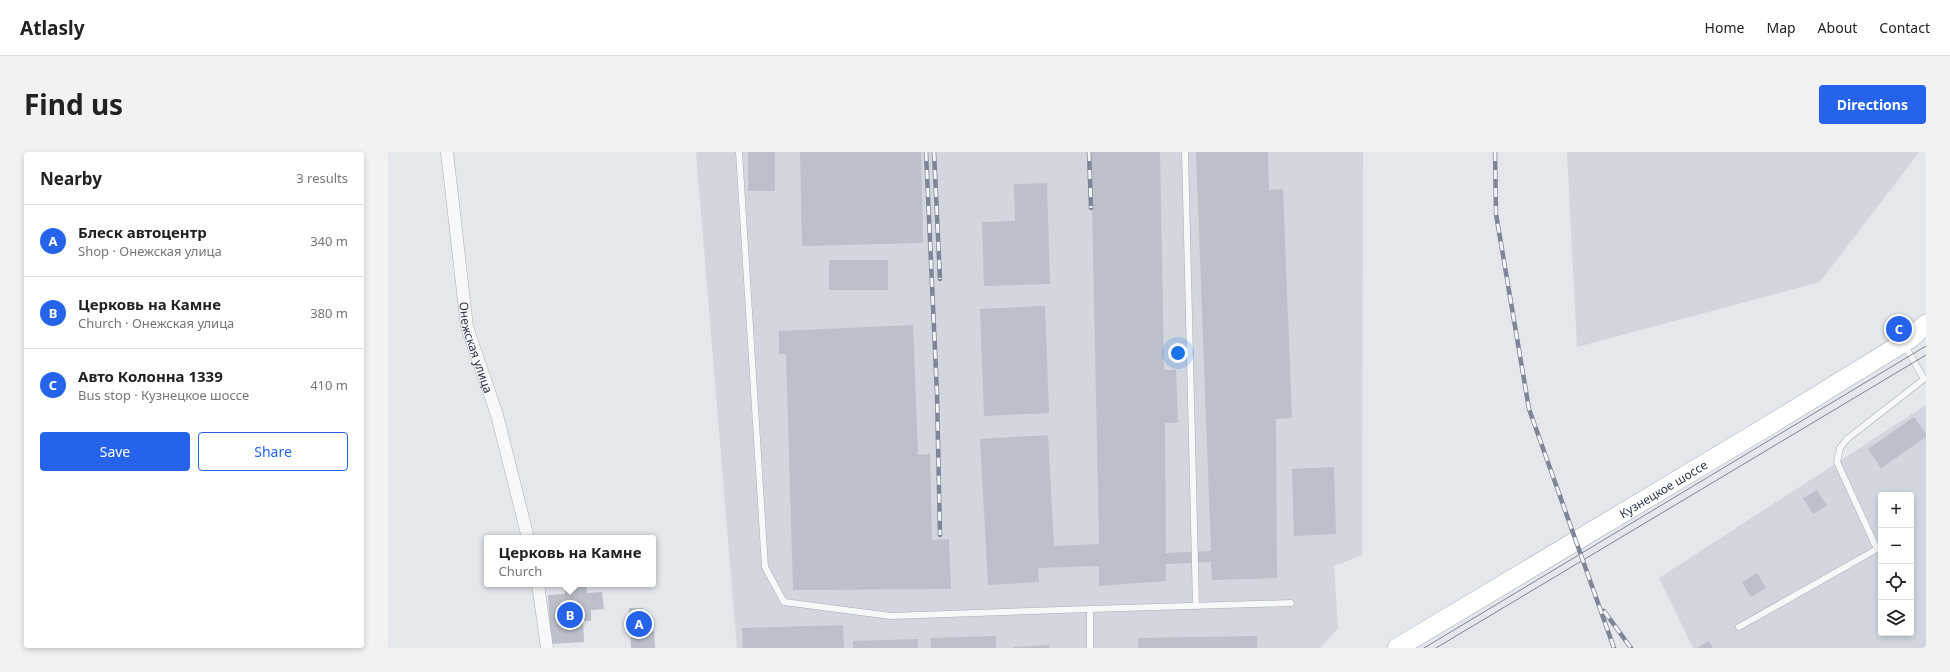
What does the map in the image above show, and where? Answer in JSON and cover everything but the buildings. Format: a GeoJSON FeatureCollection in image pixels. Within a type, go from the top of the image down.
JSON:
{"type":"FeatureCollection","features":[{"type":"Feature","properties":{"kind":"main road","name":"Кузнецкое шоссе"},"geometry":{"type":"LineString","coordinates":[[1397,648],[1773,423],[1903,343],[1926,324]]}},
{"type":"Feature","properties":{"kind":"street","name":"Онежская улица"},"geometry":{"type":"LineString","coordinates":[[447,152],[467,327],[497,415],[527,535]]}},
{"type":"Feature","properties":{"kind":"street"},"geometry":{"type":"LineString","coordinates":[[538,587],[547,648]]}},
{"type":"Feature","properties":{"kind":"lane"},"geometry":{"type":"LineString","coordinates":[[740,152],[765,567],[784,602],[891,616],[1291,603]]}},
{"type":"Feature","properties":{"kind":"lane"},"geometry":{"type":"LineString","coordinates":[[1185,152],[1196,606]]}},
{"type":"Feature","properties":{"kind":"lane"},"geometry":{"type":"LineString","coordinates":[[1739,627],[1877,549],[1837,462],[1840,448],[1847,439],[1925,378],[1903,343]]}},
{"type":"Feature","properties":{"kind":"lane"},"geometry":{"type":"LineString","coordinates":[[1090,610],[1090,648]]}},
{"type":"Feature","properties":{"kind":"shaded area"},"geometry":{"type":"Polygon","coordinates":[[[696,152],[1363,152],[1362,555],[1334,566],[1338,629],[1320,648],[737,648],[696,152]]]}},
{"type":"Feature","properties":{"kind":"shaded area"},"geometry":{"type":"Polygon","coordinates":[[[1567,152],[1919,152],[1820,282],[1577,347],[1567,152]]]}},
{"type":"Feature","properties":{"kind":"shaded area"},"geometry":{"type":"Polygon","coordinates":[[[1926,405],[1926,648],[1693,648],[1659,578],[1926,405]]]}},
{"type":"Feature","properties":{"kind":"tram line"},"geometry":{"type":"LineString","coordinates":[[1424,648],[1926,346]]}},
{"type":"Feature","properties":{"kind":"tram line"},"geometry":{"type":"LineString","coordinates":[[1436,648],[1926,355]]}},
{"type":"Feature","properties":{"kind":"railway"},"geometry":{"type":"LineString","coordinates":[[926,152],[937,394],[940,535]]}},
{"type":"Feature","properties":{"kind":"railway"},"geometry":{"type":"LineString","coordinates":[[934,152],[940,279]]}},
{"type":"Feature","properties":{"kind":"railway"},"geometry":{"type":"LineString","coordinates":[[1089,152],[1091,208]]}},
{"type":"Feature","properties":{"kind":"railway"},"geometry":{"type":"LineString","coordinates":[[1495,152],[1496,214],[1529,409],[1614,648]]}},
{"type":"Feature","properties":{"kind":"railway"},"geometry":{"type":"LineString","coordinates":[[1604,611],[1631,648]]}},
{"type":"Feature","properties":{"kind":"place","name":"Авто Колонна 1339"},"geometry":{"type":"Point","coordinates":[1899,329]}},
{"type":"Feature","properties":{"kind":"place","name":"Церковь на Камне"},"geometry":{"type":"Point","coordinates":[570,615]}},
{"type":"Feature","properties":{"kind":"place","name":"Блеск автоцентр"},"geometry":{"type":"Point","coordinates":[639,624]}}]}
